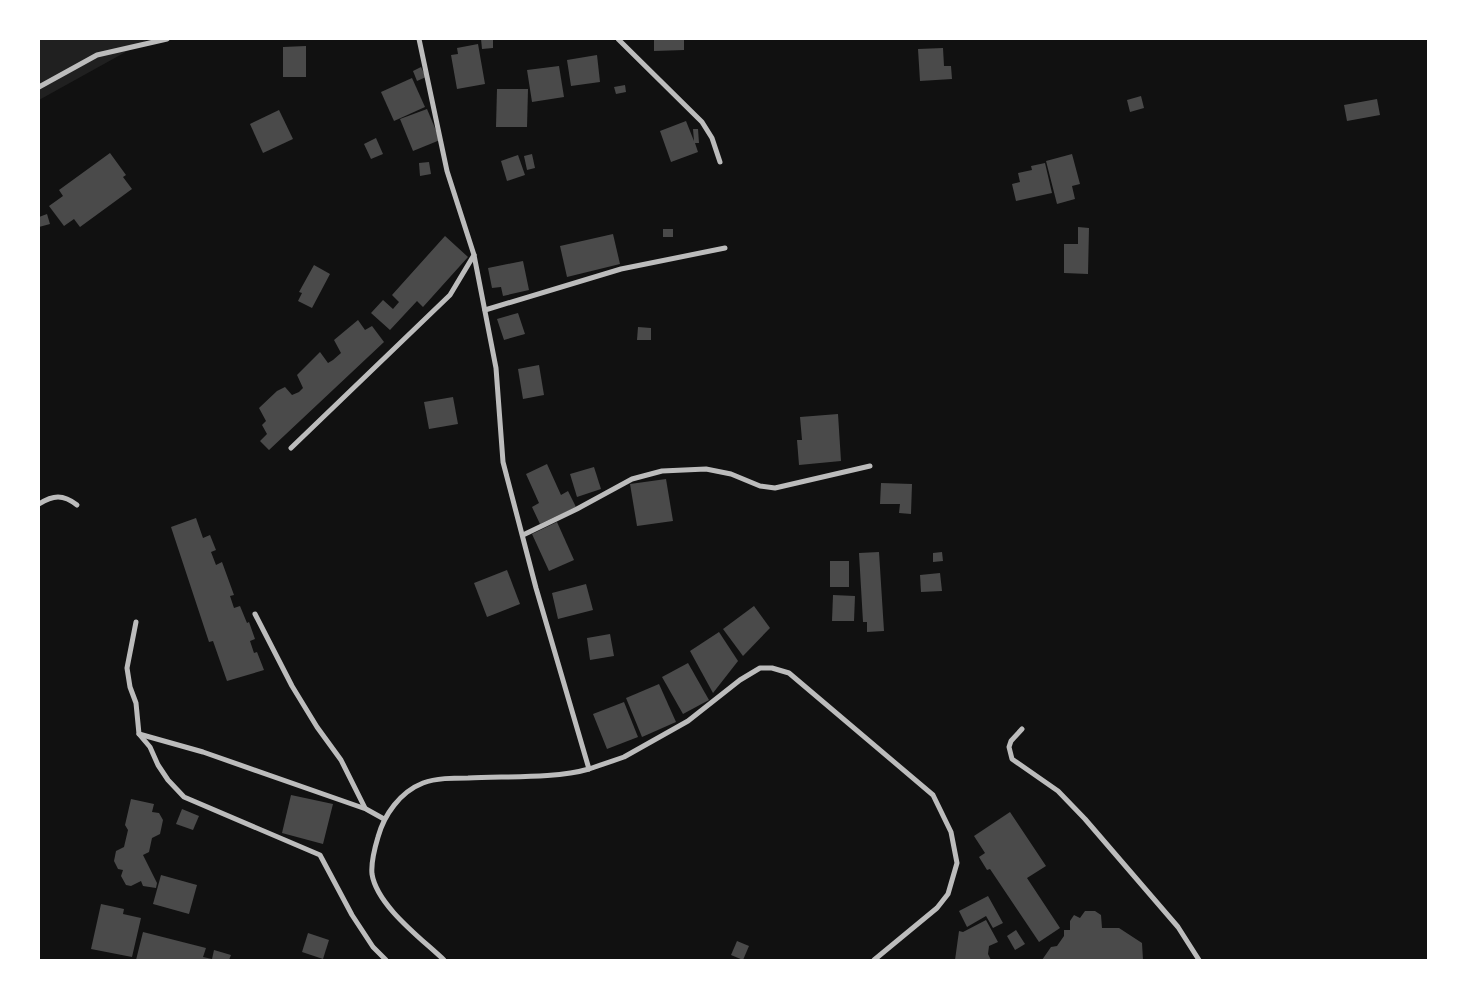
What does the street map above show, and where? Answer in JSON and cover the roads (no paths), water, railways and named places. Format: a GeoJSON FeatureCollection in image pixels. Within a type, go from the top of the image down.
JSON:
{"type":"FeatureCollection","features":[{"type":"Feature","properties":{"kind":"street"},"geometry":{"type":"LineString","coordinates":[[39,87],[97,55],[167,39]]}},
{"type":"Feature","properties":{"kind":"street"},"geometry":{"type":"LineString","coordinates":[[419,39],[447,171],[474,255],[485,310],[496,368],[503,462],[589,769]]}},
{"type":"Feature","properties":{"kind":"street"},"geometry":{"type":"LineString","coordinates":[[618,39],[702,122],[712,138],[720,162]]}},
{"type":"Feature","properties":{"kind":"street"},"geometry":{"type":"LineString","coordinates":[[485,310],[620,270],[724,248]]}},
{"type":"Feature","properties":{"kind":"street"},"geometry":{"type":"LineString","coordinates":[[291,448],[450,295],[474,255]]}},
{"type":"Feature","properties":{"kind":"street"},"geometry":{"type":"LineString","coordinates":[[522,535],[632,479],[662,471],[706,468],[745,479],[760,486],[775,488],[870,466]]}},
{"type":"Feature","properties":{"kind":"street"},"geometry":{"type":"LineString","coordinates":[[39,504],[58,496],[68,498],[77,505]]}},
{"type":"Feature","properties":{"kind":"street"},"geometry":{"type":"LineString","coordinates":[[255,614],[292,686],[317,727],[341,760],[366,809]]}},
{"type":"Feature","properties":{"kind":"street"},"geometry":{"type":"LineString","coordinates":[[136,622],[127,668],[130,688],[136,703],[139,734],[150,747],[168,780],[184,797],[320,855],[352,915],[373,947],[386,960]]}},
{"type":"Feature","properties":{"kind":"street"},"geometry":{"type":"LineString","coordinates":[[444,960],[391,910],[378,891],[372,873],[377,839],[384,819],[406,792],[423,783],[449,778],[564,773],[589,769],[624,757],[688,721],[740,680],[760,668],[772,668],[789,673],[933,796],[951,832],[957,863],[948,894],[936,908],[874,960]]}},
{"type":"Feature","properties":{"kind":"street"},"geometry":{"type":"LineString","coordinates":[[1022,729],[1010,741],[1009,747],[1012,759],[1058,791],[1085,819],[1178,927],[1198,960]]}},
{"type":"Feature","properties":{"kind":"street"},"geometry":{"type":"LineString","coordinates":[[139,734],[203,752],[366,809],[384,819]]}}]}
